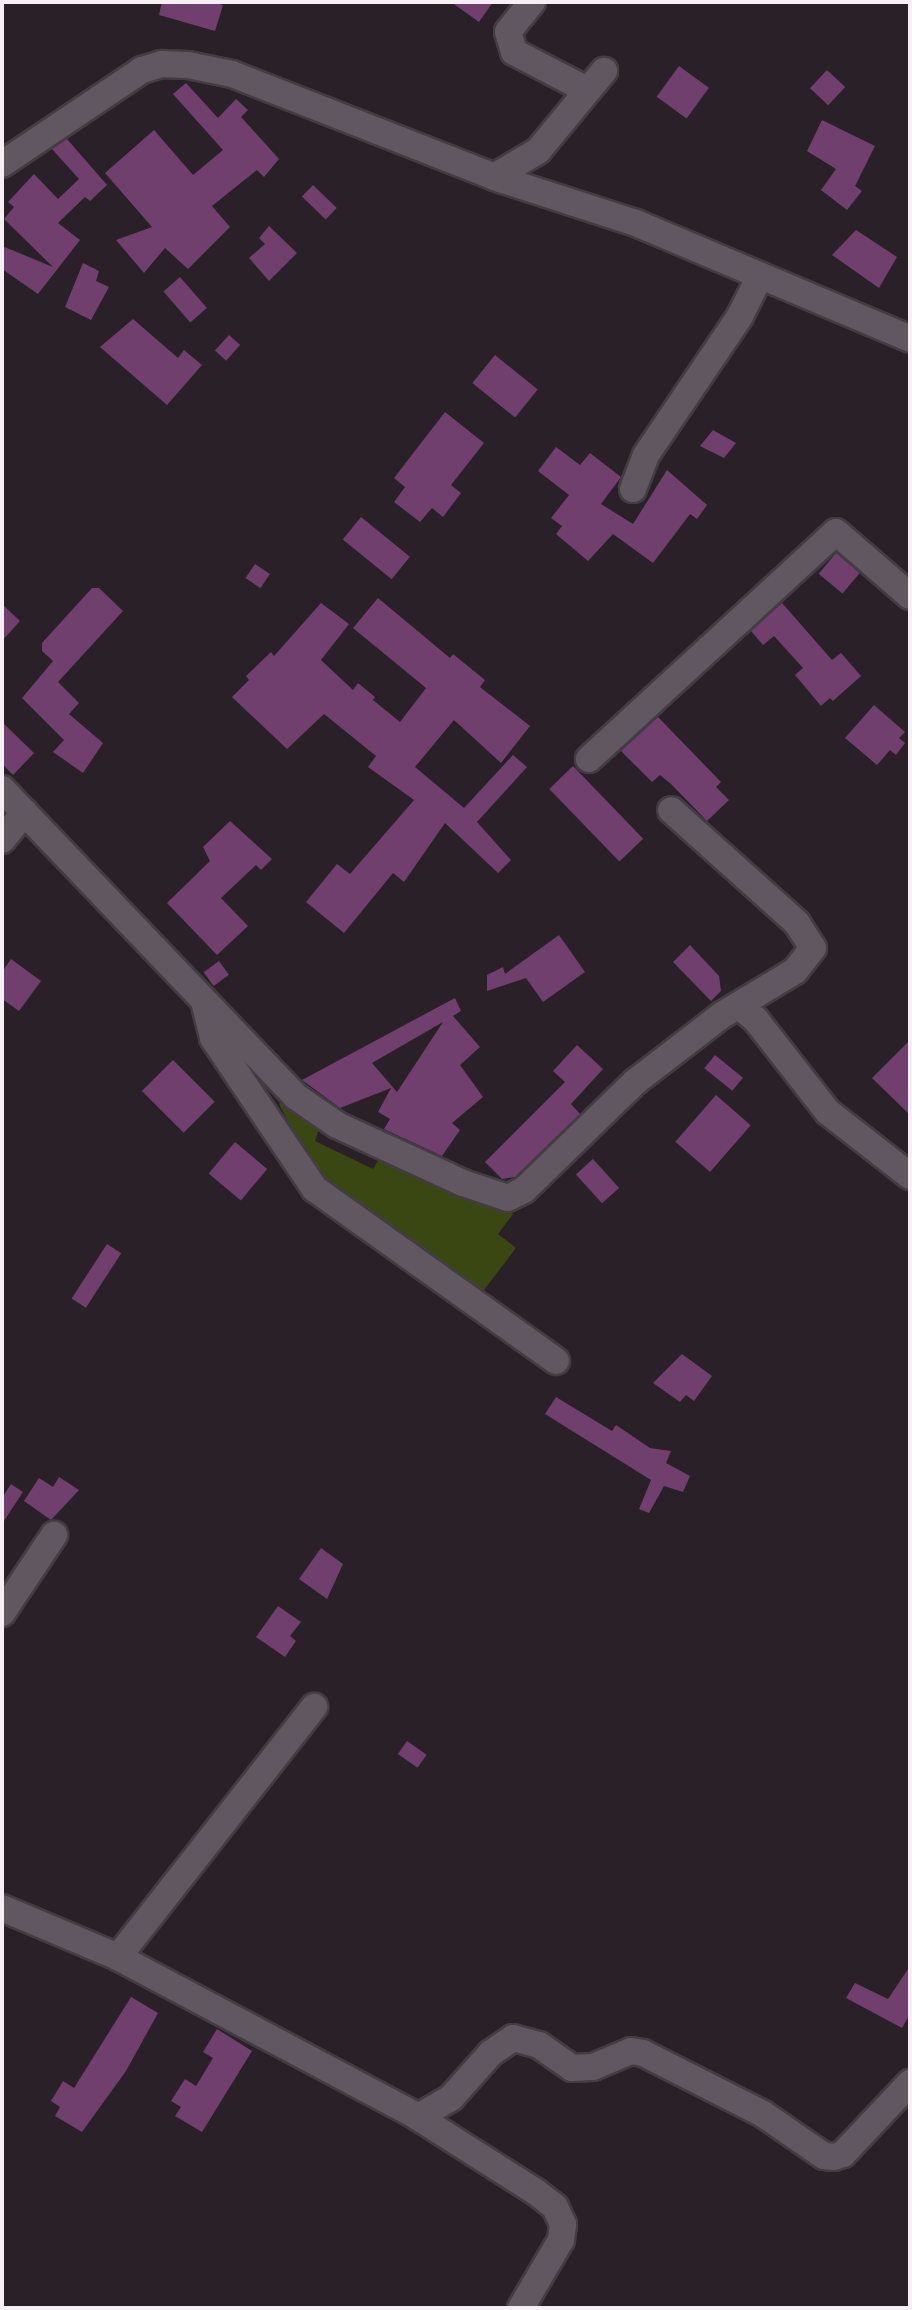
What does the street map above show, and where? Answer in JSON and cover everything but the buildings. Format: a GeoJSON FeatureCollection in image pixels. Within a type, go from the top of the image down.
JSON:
{"type":"FeatureCollection","features":[{"type":"Feature","properties":{"kind":"street"},"geometry":{"type":"LineString","coordinates":[[494,177],[538,151],[595,81],[514,52],[508,32],[532,2]]}},
{"type":"Feature","properties":{"kind":"street"},"geometry":{"type":"LineString","coordinates":[[2,164],[106,90],[162,64],[232,74],[494,177],[636,223],[910,339]]}},
{"type":"Feature","properties":{"kind":"street"},"geometry":{"type":"LineString","coordinates":[[633,489],[646,455],[740,316],[761,276]]}},
{"type":"Feature","properties":{"kind":"street"},"geometry":{"type":"LineString","coordinates":[[590,759],[836,533],[910,596]]}},
{"type":"Feature","properties":{"kind":"street"},"geometry":{"type":"LineString","coordinates":[[2,789],[295,1096],[337,1125],[463,1183],[508,1198],[524,1191],[635,1082],[739,1006],[795,971],[813,948],[797,923],[671,810]]}},
{"type":"Feature","properties":{"kind":"street"},"geometry":{"type":"LineString","coordinates":[[2,840],[24,812]]}},
{"type":"Feature","properties":{"kind":"street"},"geometry":{"type":"LineString","coordinates":[[202,996],[213,1038],[315,1189],[556,1361]]}},
{"type":"Feature","properties":{"kind":"street"},"geometry":{"type":"LineString","coordinates":[[739,1006],[756,1020],[828,1112],[910,1176]]}},
{"type":"Feature","properties":{"kind":"street"},"geometry":{"type":"LineString","coordinates":[[2,1613],[54,1535]]}},
{"type":"Feature","properties":{"kind":"street"},"geometry":{"type":"LineString","coordinates":[[118,1957],[314,1707]]}},
{"type":"Feature","properties":{"kind":"street"},"geometry":{"type":"LineString","coordinates":[[2,1908],[118,1957],[418,2118],[555,2207],[563,2224],[561,2240],[520,2308]]}},
{"type":"Feature","properties":{"kind":"street"},"geometry":{"type":"LineString","coordinates":[[418,2118],[451,2098],[491,2053],[513,2038],[532,2041],[572,2068],[593,2067],[631,2051],[643,2053],[763,2115],[824,2156],[844,2154],[910,2083]]}},
{"type":"Feature","properties":{"kind":"green space"},"geometry":{"type":"Polygon","coordinates":[[[285,1098],[320,1126],[315,1141],[373,1169],[380,1157],[513,1214],[498,1234],[516,1248],[478,1298],[318,1178],[279,1104],[285,1098]]]}}]}
